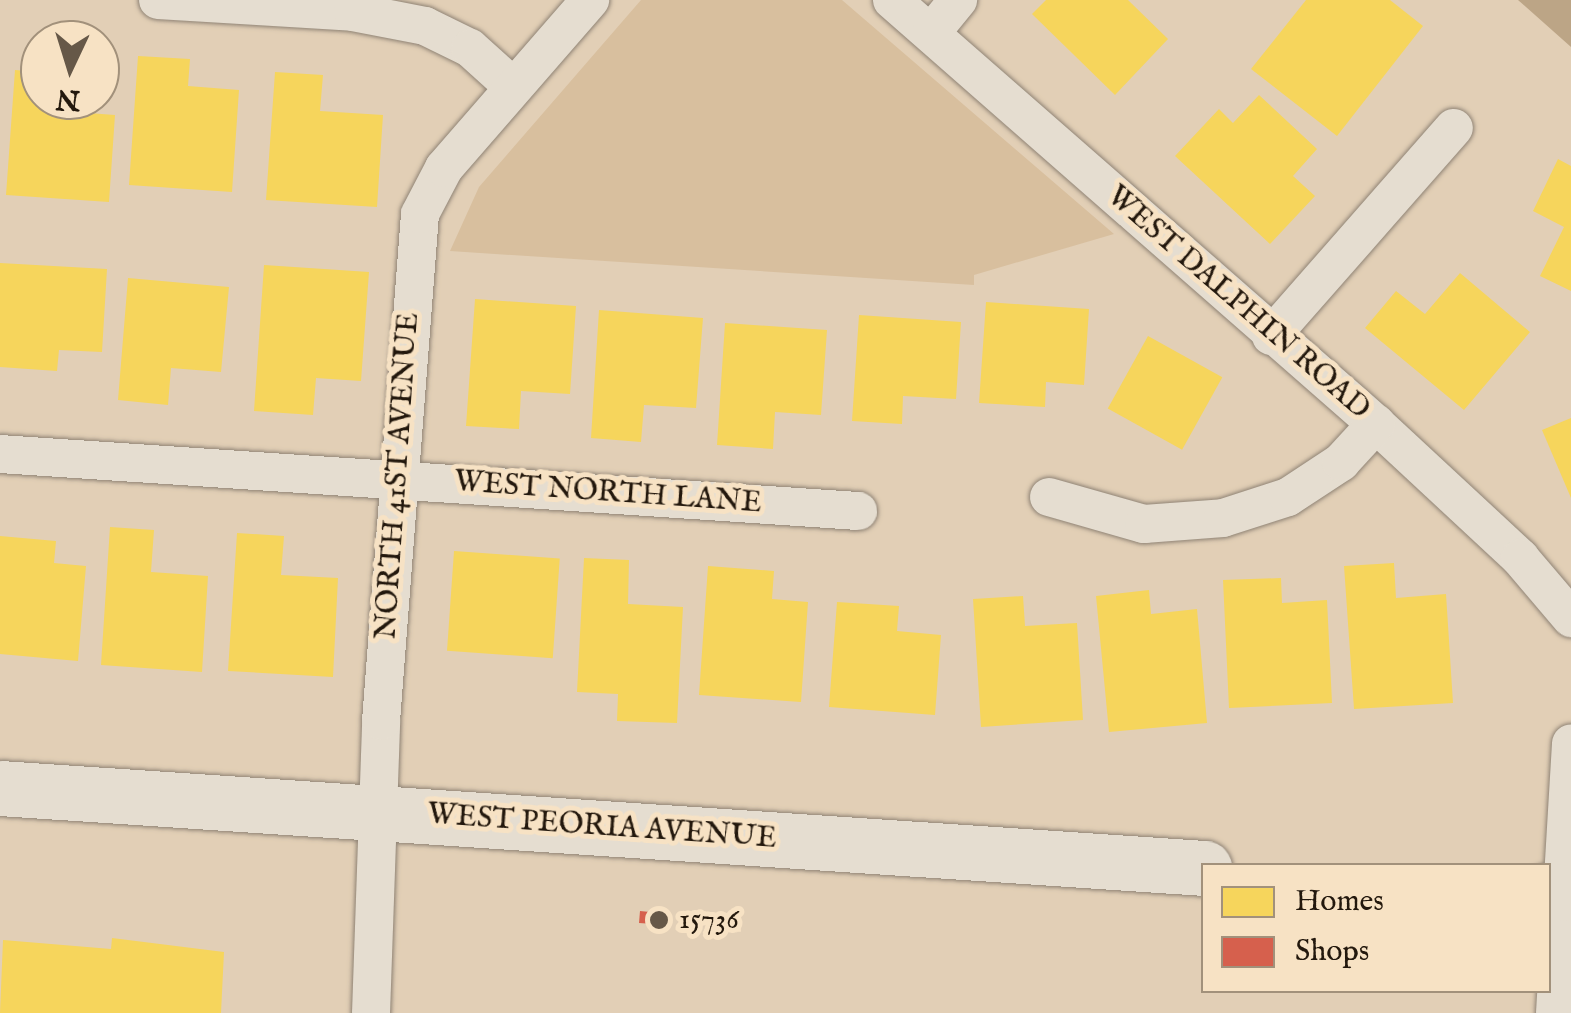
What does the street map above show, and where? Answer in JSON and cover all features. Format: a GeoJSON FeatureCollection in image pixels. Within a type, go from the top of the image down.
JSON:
{"type":"FeatureCollection","features":[{"type":"Feature","properties":{"kind":"main road","name":"WEST PEORIA AVENUE"},"geometry":{"type":"LineString","coordinates":[[0,788],[1201,868]]}},
{"type":"Feature","properties":{"kind":"street"},"geometry":{"type":"LineString","coordinates":[[158,0],[353,12],[425,26],[470,48],[512,86]]}},
{"type":"Feature","properties":{"kind":"street","name":"NORTH 41ST AVENUE"},"geometry":{"type":"LineString","coordinates":[[371,1013],[376,812],[396,478],[420,214],[444,168],[590,0]]}},
{"type":"Feature","properties":{"kind":"street","name":"WEST DALPHIN ROAD"},"geometry":{"type":"LineString","coordinates":[[892,0],[1376,424],[1520,558],[1571,618]]}},
{"type":"Feature","properties":{"kind":"street"},"geometry":{"type":"LineString","coordinates":[[931,34],[958,0]]}},
{"type":"Feature","properties":{"kind":"street"},"geometry":{"type":"LineString","coordinates":[[1271,336],[1454,128]]}},
{"type":"Feature","properties":{"kind":"street"},"geometry":{"type":"LineString","coordinates":[[1048,497],[1144,524],[1222,518],[1288,498],[1341,462],[1376,424]]}},
{"type":"Feature","properties":{"kind":"street","name":"WEST NORTH LANE"},"geometry":{"type":"LineString","coordinates":[[0,454],[858,511]]}},
{"type":"Feature","properties":{"kind":"street"},"geometry":{"type":"LineString","coordinates":[[1556,1013],[1571,742]]}},
{"type":"Feature","properties":{"kind":"shaded area"},"geometry":{"type":"Polygon","coordinates":[[[641,0],[842,0],[1114,234],[974,275],[974,285],[450,251],[479,187],[641,0]]]}},
{"type":"Feature","properties":{"kind":"shaded area"},"geometry":{"type":"Polygon","coordinates":[[[1518,0],[1571,0],[1571,47],[1518,0]]]}},
{"type":"Feature","properties":{"kind":"building: Homes"},"geometry":{"type":"Polygon","coordinates":[[[1046,0],[1128,0],[1168,39],[1115,95],[1032,14],[1046,0]]]}},
{"type":"Feature","properties":{"kind":"building: Homes"},"geometry":{"type":"Polygon","coordinates":[[[1306,0],[1390,0],[1423,26],[1337,136],[1251,69],[1306,0]]]}},
{"type":"Feature","properties":{"kind":"building: Homes"},"geometry":{"type":"Polygon","coordinates":[[[138,56],[190,59],[188,86],[239,90],[232,192],[129,185],[138,56]]]}},
{"type":"Feature","properties":{"kind":"building: Homes"},"geometry":{"type":"Polygon","coordinates":[[[15,70],[20,70],[20,120],[115,120],[109,202],[6,195],[15,70]]]}},
{"type":"Feature","properties":{"kind":"building: Homes"},"geometry":{"type":"Polygon","coordinates":[[[275,72],[323,75],[320,111],[383,115],[377,207],[266,200],[275,72]]]}},
{"type":"Feature","properties":{"kind":"building: Homes"},"geometry":{"type":"Polygon","coordinates":[[[1259,95],[1317,149],[1293,176],[1315,196],[1270,244],[1175,156],[1219,109],[1233,123],[1259,95]]]}},
{"type":"Feature","properties":{"kind":"building: Homes"},"geometry":{"type":"Polygon","coordinates":[[[1558,159],[1571,166],[1571,291],[1540,276],[1564,227],[1533,211],[1558,159]]]}},
{"type":"Feature","properties":{"kind":"building: Homes"},"geometry":{"type":"Polygon","coordinates":[[[0,263],[107,269],[102,352],[59,350],[57,371],[0,367],[0,263]]]}},
{"type":"Feature","properties":{"kind":"building: Homes"},"geometry":{"type":"Polygon","coordinates":[[[264,265],[369,272],[361,381],[316,378],[313,415],[254,411],[264,265]]]}},
{"type":"Feature","properties":{"kind":"building: Homes"},"geometry":{"type":"Polygon","coordinates":[[[1460,273],[1530,332],[1464,410],[1365,328],[1396,291],[1425,314],[1460,273]]]}},
{"type":"Feature","properties":{"kind":"building: Homes"},"geometry":{"type":"Polygon","coordinates":[[[128,278],[229,287],[221,372],[171,368],[168,405],[118,400],[128,278]]]}},
{"type":"Feature","properties":{"kind":"building: Homes"},"geometry":{"type":"Polygon","coordinates":[[[475,299],[576,306],[570,394],[521,391],[519,429],[466,426],[475,299]]]}},
{"type":"Feature","properties":{"kind":"building: Homes"},"geometry":{"type":"Polygon","coordinates":[[[986,302],[1089,309],[1084,385],[1046,382],[1045,407],[979,403],[986,302]]]}},
{"type":"Feature","properties":{"kind":"building: Homes"},"geometry":{"type":"Polygon","coordinates":[[[599,310],[703,318],[696,408],[644,405],[641,442],[591,438],[599,310]]]}},
{"type":"Feature","properties":{"kind":"building: Homes"},"geometry":{"type":"Polygon","coordinates":[[[859,315],[961,322],[956,399],[903,396],[902,424],[852,421],[859,315]]]}},
{"type":"Feature","properties":{"kind":"building: Homes"},"geometry":{"type":"Polygon","coordinates":[[[725,323],[827,330],[821,415],[775,412],[773,449],[717,445],[725,323]]]}},
{"type":"Feature","properties":{"kind":"building: Homes"},"geometry":{"type":"Polygon","coordinates":[[[1148,336],[1222,377],[1182,450],[1108,409],[1148,336]]]}},
{"type":"Feature","properties":{"kind":"building: Homes"},"geometry":{"type":"Polygon","coordinates":[[[1571,418],[1571,498],[1542,430],[1571,418]]]}},
{"type":"Feature","properties":{"kind":"building: Homes"},"geometry":{"type":"Polygon","coordinates":[[[110,527],[154,530],[151,572],[208,576],[202,672],[101,665],[110,527]]]}},
{"type":"Feature","properties":{"kind":"building: Homes"},"geometry":{"type":"Polygon","coordinates":[[[237,533],[284,536],[281,575],[338,578],[333,677],[228,671],[237,533]]]}},
{"type":"Feature","properties":{"kind":"building: Homes"},"geometry":{"type":"Polygon","coordinates":[[[0,536],[56,541],[54,563],[86,566],[78,661],[0,654],[0,536]]]}},
{"type":"Feature","properties":{"kind":"building: Homes"},"geometry":{"type":"Polygon","coordinates":[[[454,551],[560,558],[553,658],[447,651],[454,551]]]}},
{"type":"Feature","properties":{"kind":"building: Homes"},"geometry":{"type":"Polygon","coordinates":[[[584,558],[629,560],[628,604],[683,607],[677,723],[617,721],[618,694],[577,692],[584,558]]]}},
{"type":"Feature","properties":{"kind":"building: Homes"},"geometry":{"type":"Polygon","coordinates":[[[1394,563],[1396,598],[1446,594],[1453,703],[1354,709],[1344,566],[1394,563]]]}},
{"type":"Feature","properties":{"kind":"building: Homes"},"geometry":{"type":"Polygon","coordinates":[[[708,566],[774,571],[772,599],[808,602],[801,702],[699,695],[708,566]]]}},
{"type":"Feature","properties":{"kind":"building: Homes"},"geometry":{"type":"Polygon","coordinates":[[[1281,578],[1282,603],[1327,600],[1332,703],[1229,708],[1223,580],[1281,578]]]}},
{"type":"Feature","properties":{"kind":"building: Homes"},"geometry":{"type":"Polygon","coordinates":[[[1149,590],[1151,614],[1197,609],[1207,723],[1109,732],[1096,596],[1149,590]]]}},
{"type":"Feature","properties":{"kind":"building: Homes"},"geometry":{"type":"Polygon","coordinates":[[[1023,596],[1025,626],[1077,623],[1083,720],[981,727],[973,599],[1023,596]]]}},
{"type":"Feature","properties":{"kind":"building: Homes"},"geometry":{"type":"Polygon","coordinates":[[[837,602],[899,606],[897,631],[941,635],[935,715],[829,707],[837,602]]]}},
{"type":"Feature","properties":{"kind":"building: Homes"},"geometry":{"type":"Polygon","coordinates":[[[112,938],[224,952],[221,1013],[0,1013],[3,940],[111,949],[112,938]]]}},
{"type":"Feature","properties":{"kind":"building: Shops"},"geometry":{"type":"Polygon","coordinates":[[[640,911],[660,913],[668,925],[639,923],[640,911]]]}},
{"type":"Feature","properties":{"kind":"place","name":"15736"},"geometry":{"type":"Point","coordinates":[659,920]}}]}
